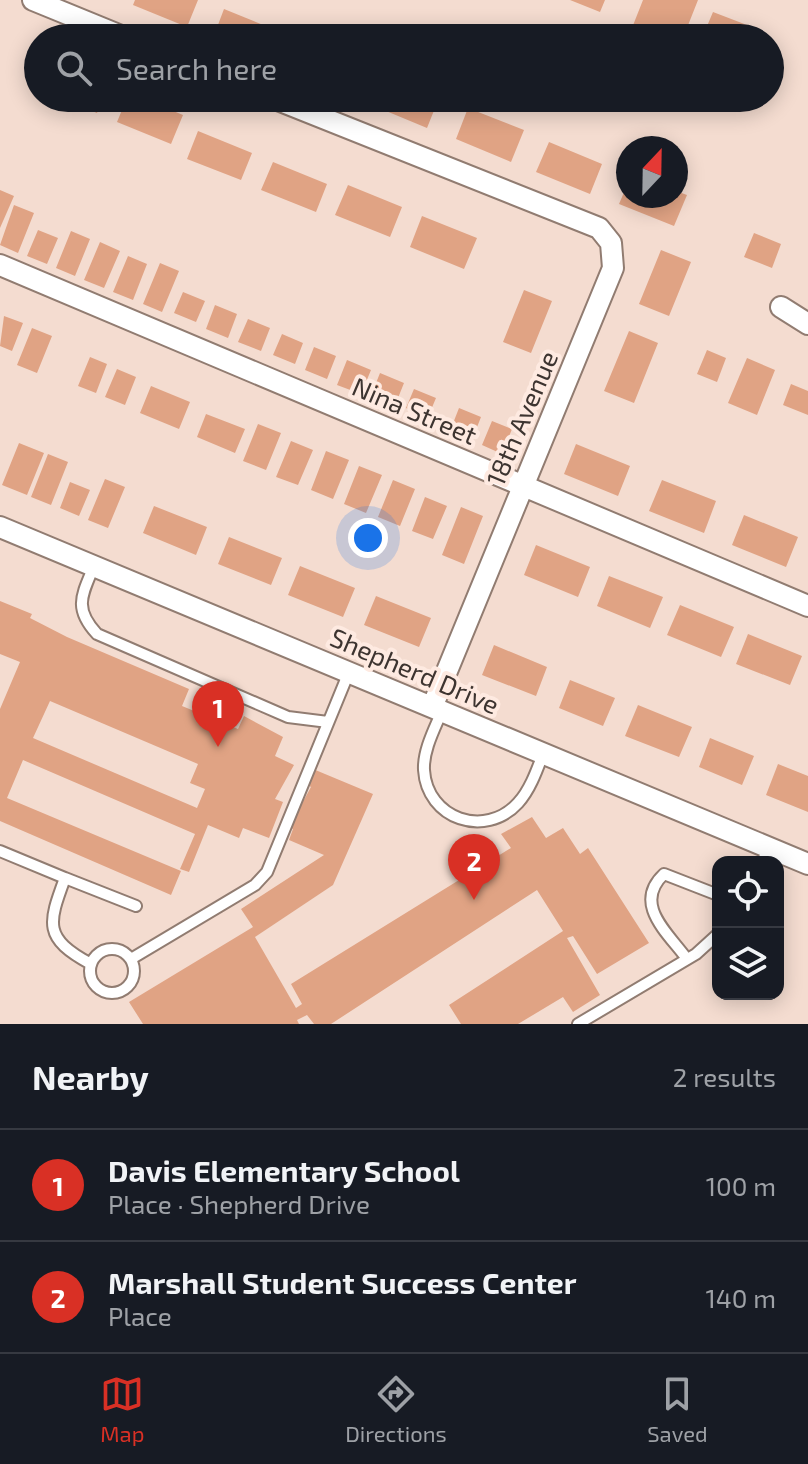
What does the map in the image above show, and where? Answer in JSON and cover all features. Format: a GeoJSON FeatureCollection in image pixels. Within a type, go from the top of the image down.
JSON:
{"type":"FeatureCollection","features":[{"type":"Feature","properties":{"kind":"street"},"geometry":{"type":"LineString","coordinates":[[33,0],[92,24]]}},
{"type":"Feature","properties":{"kind":"street","name":"18th Avenue"},"geometry":{"type":"LineString","coordinates":[[307,112],[524,201],[599,228],[611,243],[613,268],[522,482],[438,707]]}},
{"type":"Feature","properties":{"kind":"street","name":"Nina Street"},"geometry":{"type":"LineString","coordinates":[[0,265],[522,482],[808,606]]}},
{"type":"Feature","properties":{"kind":"street"},"geometry":{"type":"LineString","coordinates":[[781,307],[808,324]]}},
{"type":"Feature","properties":{"kind":"street","name":"Shepherd Drive"},"geometry":{"type":"LineString","coordinates":[[0,527],[544,752],[766,855],[808,864]]}},
{"type":"Feature","properties":{"kind":"lane"},"geometry":{"type":"LineString","coordinates":[[94,566],[80,609],[84,621],[97,634],[302,721],[328,722]]}},
{"type":"Feature","properties":{"kind":"lane"},"geometry":{"type":"LineString","coordinates":[[131,959],[255,885],[267,872],[350,670]]}},
{"type":"Feature","properties":{"kind":"lane"},"geometry":{"type":"LineString","coordinates":[[438,707],[423,768],[435,802],[451,816],[470,822],[492,821],[510,811],[522,800],[544,752]]}},
{"type":"Feature","properties":{"kind":"lane"},"geometry":{"type":"LineString","coordinates":[[0,851],[136,906]]}},
{"type":"Feature","properties":{"kind":"lane"},"geometry":{"type":"LineString","coordinates":[[687,959],[650,910],[650,895],[655,882],[664,874],[712,893]]}},
{"type":"Feature","properties":{"kind":"lane"},"geometry":{"type":"LineString","coordinates":[[65,878],[50,918],[57,938],[70,953],[91,964]]}},
{"type":"Feature","properties":{"kind":"lane"},"geometry":{"type":"LineString","coordinates":[[578,1024],[687,959],[712,939]]}},
{"type":"Feature","properties":{"kind":"lane"},"geometry":{"type":"LineString","coordinates":[[111,948],[131,959],[133,979],[115,993],[95,985],[91,964],[98,953],[111,948]]}},
{"type":"Feature","properties":{"kind":"building"},"geometry":{"type":"Polygon","coordinates":[[[135,0],[198,0],[188,24],[180,24],[133,5],[135,0]]]}},
{"type":"Feature","properties":{"kind":"building"},"geometry":{"type":"Polygon","coordinates":[[[570,0],[605,0],[600,12],[570,0]]]}},
{"type":"Feature","properties":{"kind":"building"},"geometry":{"type":"Polygon","coordinates":[[[643,0],[698,0],[689,24],[634,24],[643,0]]]}},
{"type":"Feature","properties":{"kind":"building"},"geometry":{"type":"Polygon","coordinates":[[[224,9],[261,24],[218,24],[224,9]]]}},
{"type":"Feature","properties":{"kind":"building"},"geometry":{"type":"Polygon","coordinates":[[[713,12],[744,24],[708,24],[713,12]]]}},
{"type":"Feature","properties":{"kind":"building"},"geometry":{"type":"Polygon","coordinates":[[[121,112],[176,112],[183,115],[171,144],[117,122],[121,112]]]}},
{"type":"Feature","properties":{"kind":"building"},"geometry":{"type":"Polygon","coordinates":[[[388,112],[433,112],[427,128],[388,112]]]}},
{"type":"Feature","properties":{"kind":"building"},"geometry":{"type":"Polygon","coordinates":[[[466,112],[478,112],[524,130],[511,162],[456,139],[466,112]]]}},
{"type":"Feature","properties":{"kind":"building"},"geometry":{"type":"Polygon","coordinates":[[[198,131],[252,153],[241,180],[187,159],[198,131]]]}},
{"type":"Feature","properties":{"kind":"building"},"geometry":{"type":"Polygon","coordinates":[[[549,142],[602,164],[590,194],[536,172],[549,142]]]}},
{"type":"Feature","properties":{"kind":"building"},"geometry":{"type":"Polygon","coordinates":[[[273,162],[327,184],[316,212],[261,190],[273,162]]]}},
{"type":"Feature","properties":{"kind":"building"},"geometry":{"type":"Polygon","coordinates":[[[348,185],[402,207],[390,237],[335,215],[348,185]]]}},
{"type":"Feature","properties":{"kind":"building"},"geometry":{"type":"Polygon","coordinates":[[[0,190],[14,196],[0,228],[0,190]]]}},
{"type":"Feature","properties":{"kind":"building"},"geometry":{"type":"Polygon","coordinates":[[[14,205],[34,213],[18,253],[0,245],[14,205]]]}},
{"type":"Feature","properties":{"kind":"building"},"geometry":{"type":"Polygon","coordinates":[[[629,208],[682,208],[674,226],[629,208]]]}},
{"type":"Feature","properties":{"kind":"building"},"geometry":{"type":"Polygon","coordinates":[[[422,216],[477,238],[464,269],[410,247],[422,216]]]}},
{"type":"Feature","properties":{"kind":"building"},"geometry":{"type":"Polygon","coordinates":[[[38,230],[58,238],[47,264],[27,256],[38,230]]]}},
{"type":"Feature","properties":{"kind":"building"},"geometry":{"type":"Polygon","coordinates":[[[71,231],[90,239],[75,276],[56,268],[71,231]]]}},
{"type":"Feature","properties":{"kind":"building"},"geometry":{"type":"Polygon","coordinates":[[[754,233],[781,244],[772,268],[744,257],[754,233]]]}},
{"type":"Feature","properties":{"kind":"building"},"geometry":{"type":"Polygon","coordinates":[[[100,242],[120,251],[104,288],[84,280],[100,242]]]}},
{"type":"Feature","properties":{"kind":"building"},"geometry":{"type":"Polygon","coordinates":[[[661,250],[691,262],[669,316],[639,304],[661,250]]]}},
{"type":"Feature","properties":{"kind":"building"},"geometry":{"type":"Polygon","coordinates":[[[128,256],[147,264],[133,300],[113,292],[128,256]]]}},
{"type":"Feature","properties":{"kind":"building"},"geometry":{"type":"Polygon","coordinates":[[[160,263],[179,271],[162,312],[143,304],[160,263]]]}},
{"type":"Feature","properties":{"kind":"building"},"geometry":{"type":"Polygon","coordinates":[[[524,290],[552,301],[531,353],[503,342],[524,290]]]}},
{"type":"Feature","properties":{"kind":"building"},"geometry":{"type":"Polygon","coordinates":[[[183,292],[205,301],[196,322],[174,313],[183,292]]]}},
{"type":"Feature","properties":{"kind":"building"},"geometry":{"type":"Polygon","coordinates":[[[215,305],[237,314],[228,338],[206,329],[215,305]]]}},
{"type":"Feature","properties":{"kind":"building"},"geometry":{"type":"Polygon","coordinates":[[[4,316],[23,323],[12,351],[0,346],[4,316]]]}},
{"type":"Feature","properties":{"kind":"building"},"geometry":{"type":"Polygon","coordinates":[[[248,319],[270,328],[261,351],[238,342],[248,319]]]}},
{"type":"Feature","properties":{"kind":"building"},"geometry":{"type":"Polygon","coordinates":[[[32,328],[52,336],[37,373],[17,365],[32,328]]]}},
{"type":"Feature","properties":{"kind":"building"},"geometry":{"type":"Polygon","coordinates":[[[629,331],[658,343],[634,403],[604,391],[629,331]]]}},
{"type":"Feature","properties":{"kind":"building"},"geometry":{"type":"Polygon","coordinates":[[[282,334],[303,343],[295,364],[273,355],[282,334]]]}},
{"type":"Feature","properties":{"kind":"building"},"geometry":{"type":"Polygon","coordinates":[[[314,347],[336,356],[327,379],[305,370],[314,347]]]}},
{"type":"Feature","properties":{"kind":"building"},"geometry":{"type":"Polygon","coordinates":[[[707,350],[726,358],[717,382],[697,374],[707,350]]]}},
{"type":"Feature","properties":{"kind":"building"},"geometry":{"type":"Polygon","coordinates":[[[90,357],[107,364],[96,393],[78,386],[90,357]]]}},
{"type":"Feature","properties":{"kind":"building"},"geometry":{"type":"Polygon","coordinates":[[[747,358],[775,370],[757,415],[728,403],[747,358]]]}},
{"type":"Feature","properties":{"kind":"building"},"geometry":{"type":"Polygon","coordinates":[[[347,360],[371,370],[361,394],[337,385],[347,360]]]}},
{"type":"Feature","properties":{"kind":"building"},"geometry":{"type":"Polygon","coordinates":[[[117,369],[136,377],[125,405],[105,397],[117,369]]]}},
{"type":"Feature","properties":{"kind":"building"},"geometry":{"type":"Polygon","coordinates":[[[380,373],[404,383],[394,408],[370,398],[380,373]]]}},
{"type":"Feature","properties":{"kind":"building"},"geometry":{"type":"Polygon","coordinates":[[[791,384],[808,391],[808,415],[783,405],[791,384]]]}},
{"type":"Feature","properties":{"kind":"building"},"geometry":{"type":"Polygon","coordinates":[[[151,386],[190,402],[179,429],[140,413],[151,386]]]}},
{"type":"Feature","properties":{"kind":"building"},"geometry":{"type":"Polygon","coordinates":[[[414,389],[436,398],[428,417],[406,408],[414,389]]]}},
{"type":"Feature","properties":{"kind":"building"},"geometry":{"type":"Polygon","coordinates":[[[459,408],[481,417],[472,440],[450,431],[459,408]]]}},
{"type":"Feature","properties":{"kind":"building"},"geometry":{"type":"Polygon","coordinates":[[[206,414],[245,429],[235,453],[197,437],[206,414]]]}},
{"type":"Feature","properties":{"kind":"building"},"geometry":{"type":"Polygon","coordinates":[[[492,421],[512,429],[502,454],[482,445],[492,421]]]}},
{"type":"Feature","properties":{"kind":"building"},"geometry":{"type":"Polygon","coordinates":[[[258,424],[281,433],[266,470],[243,461],[258,424]]]}},
{"type":"Feature","properties":{"kind":"building"},"geometry":{"type":"Polygon","coordinates":[[[291,441],[313,450],[298,485],[276,477],[291,441]]]}},
{"type":"Feature","properties":{"kind":"building"},"geometry":{"type":"Polygon","coordinates":[[[19,443],[44,453],[27,495],[2,485],[19,443]]]}},
{"type":"Feature","properties":{"kind":"building"},"geometry":{"type":"Polygon","coordinates":[[[576,444],[630,466],[618,496],[564,474],[576,444]]]}},
{"type":"Feature","properties":{"kind":"building"},"geometry":{"type":"Polygon","coordinates":[[[326,451],[349,460],[333,499],[311,490],[326,451]]]}},
{"type":"Feature","properties":{"kind":"building"},"geometry":{"type":"Polygon","coordinates":[[[48,454],[68,462],[51,505],[31,497],[48,454]]]}},
{"type":"Feature","properties":{"kind":"building"},"geometry":{"type":"Polygon","coordinates":[[[359,466],[382,475],[366,513],[344,504],[359,466]]]}},
{"type":"Feature","properties":{"kind":"building"},"geometry":{"type":"Polygon","coordinates":[[[105,479],[125,487],[108,528],[88,520],[105,479]]]}},
{"type":"Feature","properties":{"kind":"building"},"geometry":{"type":"Polygon","coordinates":[[[393,480],[415,489],[400,526],[378,517],[393,480]]]}},
{"type":"Feature","properties":{"kind":"building"},"geometry":{"type":"Polygon","coordinates":[[[662,480],[716,501],[704,533],[649,511],[662,480]]]}},
{"type":"Feature","properties":{"kind":"building"},"geometry":{"type":"Polygon","coordinates":[[[70,482],[90,490],[79,516],[60,508],[70,482]]]}},
{"type":"Feature","properties":{"kind":"building"},"geometry":{"type":"Polygon","coordinates":[[[425,497],[447,506],[433,539],[412,531],[425,497]]]}},
{"type":"Feature","properties":{"kind":"building"},"geometry":{"type":"Polygon","coordinates":[[[154,506],[207,527],[196,555],[143,533],[154,506]]]}},
{"type":"Feature","properties":{"kind":"building"},"geometry":{"type":"Polygon","coordinates":[[[461,507],[483,516],[464,564],[442,555],[461,507]]]}},
{"type":"Feature","properties":{"kind":"building"},"geometry":{"type":"Polygon","coordinates":[[[744,515],[798,537],[786,567],[732,545],[744,515]]]}},
{"type":"Feature","properties":{"kind":"building"},"geometry":{"type":"Polygon","coordinates":[[[229,537],[282,558],[271,585],[218,564],[229,537]]]}},
{"type":"Feature","properties":{"kind":"building"},"geometry":{"type":"Polygon","coordinates":[[[536,545],[590,567],[578,597],[524,575],[536,545]]]}},
{"type":"Feature","properties":{"kind":"building"},"geometry":{"type":"Polygon","coordinates":[[[300,566],[355,588],[343,617],[288,595],[300,566]]]}},
{"type":"Feature","properties":{"kind":"building"},"geometry":{"type":"Polygon","coordinates":[[[609,576],[663,597],[650,628],[597,606],[609,576]]]}},
{"type":"Feature","properties":{"kind":"building"},"geometry":{"type":"Polygon","coordinates":[[[376,596],[431,618],[419,647],[364,625],[376,596]]]}},
{"type":"Feature","properties":{"kind":"building"},"geometry":{"type":"Polygon","coordinates":[[[0,601],[32,614],[30,618],[67,637],[189,689],[182,706],[238,729],[244,716],[283,737],[275,756],[294,765],[275,799],[283,802],[269,838],[243,828],[239,838],[208,825],[189,872],[180,869],[195,834],[23,760],[7,798],[181,871],[171,895],[0,821],[0,709],[20,662],[0,654],[0,601]],[[50,701],[33,738],[197,808],[205,789],[190,783],[198,764],[50,701]]]}},
{"type":"Feature","properties":{"kind":"building"},"geometry":{"type":"Polygon","coordinates":[[[680,605],[734,627],[721,657],[667,635],[680,605]]]}},
{"type":"Feature","properties":{"kind":"building"},"geometry":{"type":"Polygon","coordinates":[[[748,634],[802,656],[790,685],[736,664],[748,634]]]}},
{"type":"Feature","properties":{"kind":"building"},"geometry":{"type":"Polygon","coordinates":[[[494,645],[547,667],[536,696],[482,675],[494,645]]]}},
{"type":"Feature","properties":{"kind":"building"},"geometry":{"type":"Polygon","coordinates":[[[570,680],[615,698],[603,726],[559,708],[570,680]]]}},
{"type":"Feature","properties":{"kind":"building"},"geometry":{"type":"Polygon","coordinates":[[[638,705],[692,727],[679,757],[625,736],[638,705]]]}},
{"type":"Feature","properties":{"kind":"building"},"geometry":{"type":"Polygon","coordinates":[[[710,738],[754,756],[742,785],[699,767],[710,738]]]}},
{"type":"Feature","properties":{"kind":"building"},"geometry":{"type":"Polygon","coordinates":[[[778,764],[808,776],[808,812],[766,795],[778,764]]]}},
{"type":"Feature","properties":{"kind":"building"},"geometry":{"type":"Polygon","coordinates":[[[313,769],[373,794],[333,885],[255,937],[296,1008],[302,1004],[291,984],[511,848],[501,834],[532,817],[546,838],[563,828],[580,854],[588,848],[649,943],[597,974],[573,936],[567,938],[600,995],[573,1012],[563,997],[518,1024],[461,1024],[449,1005],[563,931],[537,890],[331,1024],[314,1024],[307,1015],[297,1020],[299,1024],[143,1024],[129,1002],[253,927],[241,909],[324,855],[289,840],[293,829],[289,827],[311,787],[308,785],[313,769]]]}},
{"type":"Feature","properties":{"kind":"place","name":"Davis Elementary School"},"geometry":{"type":"Point","coordinates":[218,747]}},
{"type":"Feature","properties":{"kind":"place","name":"Marshall Student Success Center"},"geometry":{"type":"Point","coordinates":[474,900]}}]}
